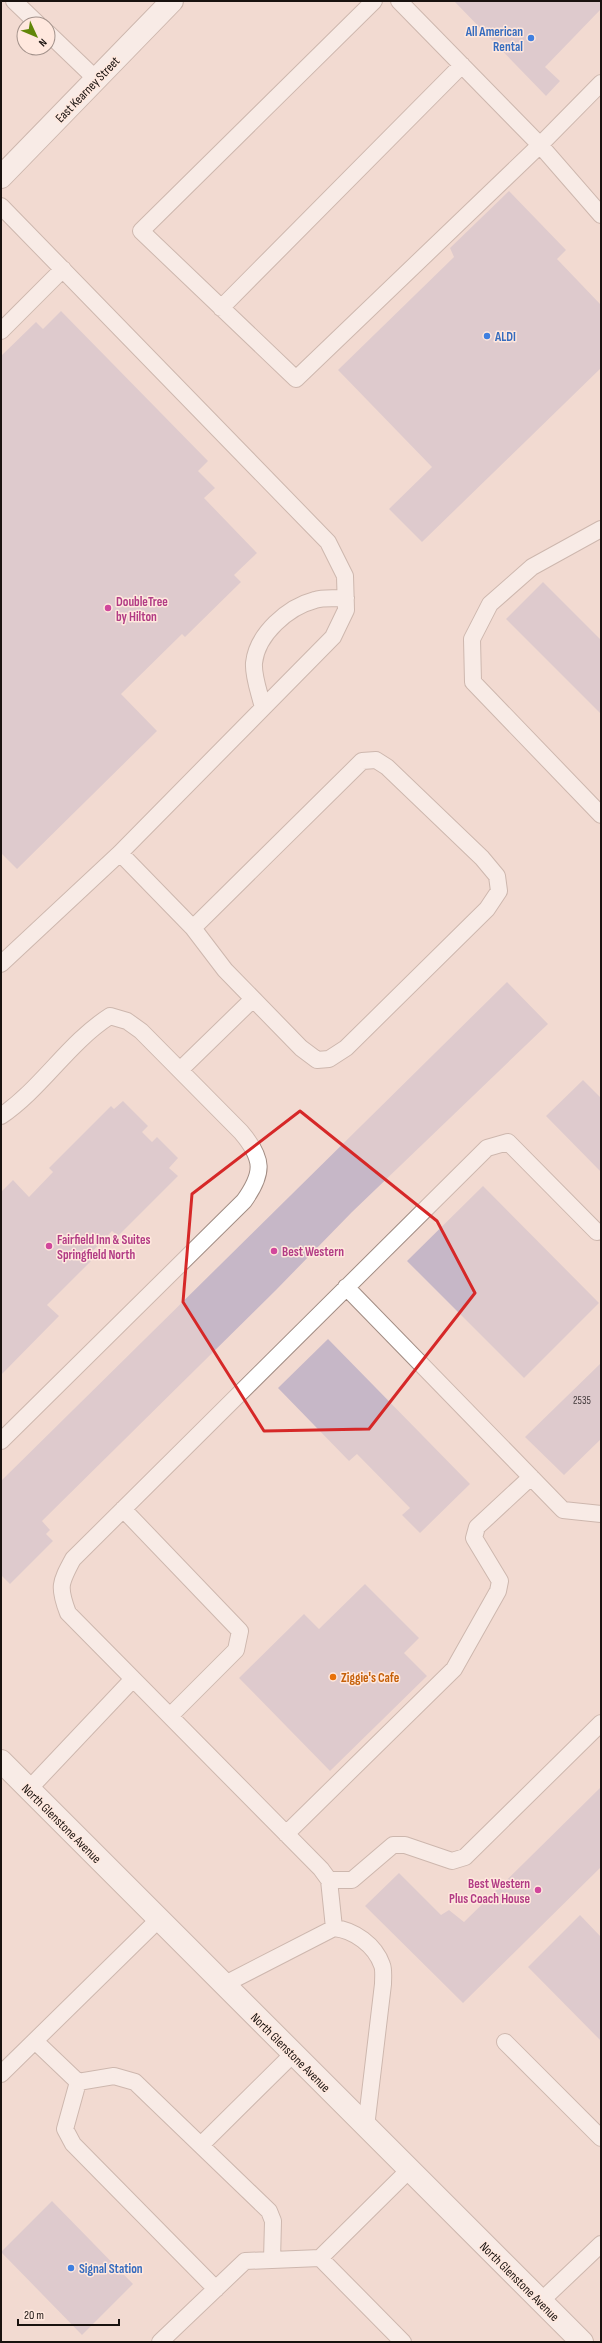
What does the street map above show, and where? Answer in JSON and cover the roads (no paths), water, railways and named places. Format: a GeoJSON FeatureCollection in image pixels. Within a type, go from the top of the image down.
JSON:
{"type":"FeatureCollection","features":[{"type":"Feature","properties":{"kind":"main road","name":"East Kearney Street"},"geometry":{"type":"LineString","coordinates":[[1,177],[172,1]]}},
{"type":"Feature","properties":{"kind":"main road","name":"North Glenstone Avenue"},"geometry":{"type":"LineString","coordinates":[[1,1761],[158,1920],[582,2342]]}},
{"type":"Feature","properties":{"kind":"lane"},"geometry":{"type":"LineString","coordinates":[[14,1],[30,16]]}},
{"type":"Feature","properties":{"kind":"lane"},"geometry":{"type":"LineString","coordinates":[[374,1],[141,231],[296,379],[540,145],[601,83]]}},
{"type":"Feature","properties":{"kind":"lane"},"geometry":{"type":"LineString","coordinates":[[399,1],[540,145],[601,215]]}},
{"type":"Feature","properties":{"kind":"lane"},"geometry":{"type":"LineString","coordinates":[[56,41],[96,79]]}},
{"type":"Feature","properties":{"kind":"lane"},"geometry":{"type":"LineString","coordinates":[[222,308],[462,65]]}},
{"type":"Feature","properties":{"kind":"lane"},"geometry":{"type":"LineString","coordinates":[[1,206],[328,542],[344,576],[346,598],[346,610],[333,637],[120,853],[1,964]]}},
{"type":"Feature","properties":{"kind":"lane"},"geometry":{"type":"LineString","coordinates":[[1,331],[63,269]]}},
{"type":"Feature","properties":{"kind":"lane"},"geometry":{"type":"LineString","coordinates":[[601,529],[532,567],[490,604],[472,639],[473,682],[601,815]]}},
{"type":"Feature","properties":{"kind":"lane"},"geometry":{"type":"LineString","coordinates":[[263,708],[254,663],[260,643],[275,623],[291,611],[315,600],[346,598]]}},
{"type":"Feature","properties":{"kind":"lane"},"geometry":{"type":"LineString","coordinates":[[120,853],[193,928],[225,970],[301,1048],[317,1060],[329,1059],[346,1048],[487,909],[499,891],[497,876],[482,858],[387,767],[376,760],[362,761],[193,928]]}},
{"type":"Feature","properties":{"kind":"lane"},"geometry":{"type":"LineString","coordinates":[[180,1070],[253,999]]}},
{"type":"Feature","properties":{"kind":"lane"},"geometry":{"type":"LineString","coordinates":[[1,1116],[18,1105],[92,1028],[110,1016],[127,1021],[141,1031],[254,1147],[260,1165],[256,1184],[244,1201],[1,1441]]}},
{"type":"Feature","properties":{"kind":"lane"},"geometry":{"type":"LineString","coordinates":[[334,1928],[329,1880],[286,1834],[68,1613],[61,1593],[64,1575],[73,1559],[487,1148],[508,1142],[597,1232]]}},
{"type":"Feature","properties":{"kind":"lane"},"geometry":{"type":"LineString","coordinates":[[346,1287],[563,1510],[601,1514]]}},
{"type":"Feature","properties":{"kind":"lane"},"geometry":{"type":"LineString","coordinates":[[286,1834],[454,1669],[498,1591],[500,1581],[474,1538],[477,1527],[531,1477]]}},
{"type":"Feature","properties":{"kind":"lane"},"geometry":{"type":"LineString","coordinates":[[123,1509],[240,1631],[236,1650],[170,1716]]}},
{"type":"Feature","properties":{"kind":"lane"},"geometry":{"type":"LineString","coordinates":[[28,1789],[133,1678]]}},
{"type":"Feature","properties":{"kind":"lane"},"geometry":{"type":"LineString","coordinates":[[329,1880],[352,1880],[393,1845],[405,1845],[452,1861],[465,1857],[478,1846],[601,1723]]}},
{"type":"Feature","properties":{"kind":"lane"},"geometry":{"type":"LineString","coordinates":[[1,2074],[158,1920]]}},
{"type":"Feature","properties":{"kind":"lane"},"geometry":{"type":"LineString","coordinates":[[223,1985],[334,1928],[345,1929],[360,1937],[371,1948],[382,1965],[383,1984],[366,2127]]}},
{"type":"Feature","properties":{"kind":"lane"},"geometry":{"type":"LineString","coordinates":[[35,2041],[78,2082]]}},
{"type":"Feature","properties":{"kind":"lane"},"geometry":{"type":"LineString","coordinates":[[505,2042],[601,2138]]}},
{"type":"Feature","properties":{"kind":"lane"},"geometry":{"type":"LineString","coordinates":[[201,2145],[293,2054]]}},
{"type":"Feature","properties":{"kind":"lane"},"geometry":{"type":"LineString","coordinates":[[78,2082],[114,2076],[135,2082],[269,2211],[273,2221],[272,2260]]}},
{"type":"Feature","properties":{"kind":"lane"},"geometry":{"type":"LineString","coordinates":[[78,2082],[65,2129],[73,2144],[216,2289]]}},
{"type":"Feature","properties":{"kind":"lane"},"geometry":{"type":"LineString","coordinates":[[160,2342],[245,2261],[320,2258],[410,2170]]}},
{"type":"Feature","properties":{"kind":"lane"},"geometry":{"type":"LineString","coordinates":[[541,2301],[601,2244]]}},
{"type":"Feature","properties":{"kind":"lane"},"geometry":{"type":"LineString","coordinates":[[320,2258],[402,2342]]}},
{"type":"Feature","properties":{"kind":"place","name":"All American Rental"},"geometry":{"type":"Point","coordinates":[531,38]}},
{"type":"Feature","properties":{"kind":"place","name":"ALDI"},"geometry":{"type":"Point","coordinates":[487,336]}},
{"type":"Feature","properties":{"kind":"place","name":"DoubleTree by Hilton"},"geometry":{"type":"Point","coordinates":[108,608]}},
{"type":"Feature","properties":{"kind":"place","name":"Fairfield Inn & Suites Springfield North"},"geometry":{"type":"Point","coordinates":[49,1246]}},
{"type":"Feature","properties":{"kind":"place","name":"Best Western"},"geometry":{"type":"Point","coordinates":[274,1251]}},
{"type":"Feature","properties":{"kind":"place","name":"Ziggie's Cafe"},"geometry":{"type":"Point","coordinates":[333,1677]}},
{"type":"Feature","properties":{"kind":"place","name":"Best Western Plus Coach House"},"geometry":{"type":"Point","coordinates":[538,1890]}},
{"type":"Feature","properties":{"kind":"place","name":"Signal Station"},"geometry":{"type":"Point","coordinates":[71,2268]}}]}
